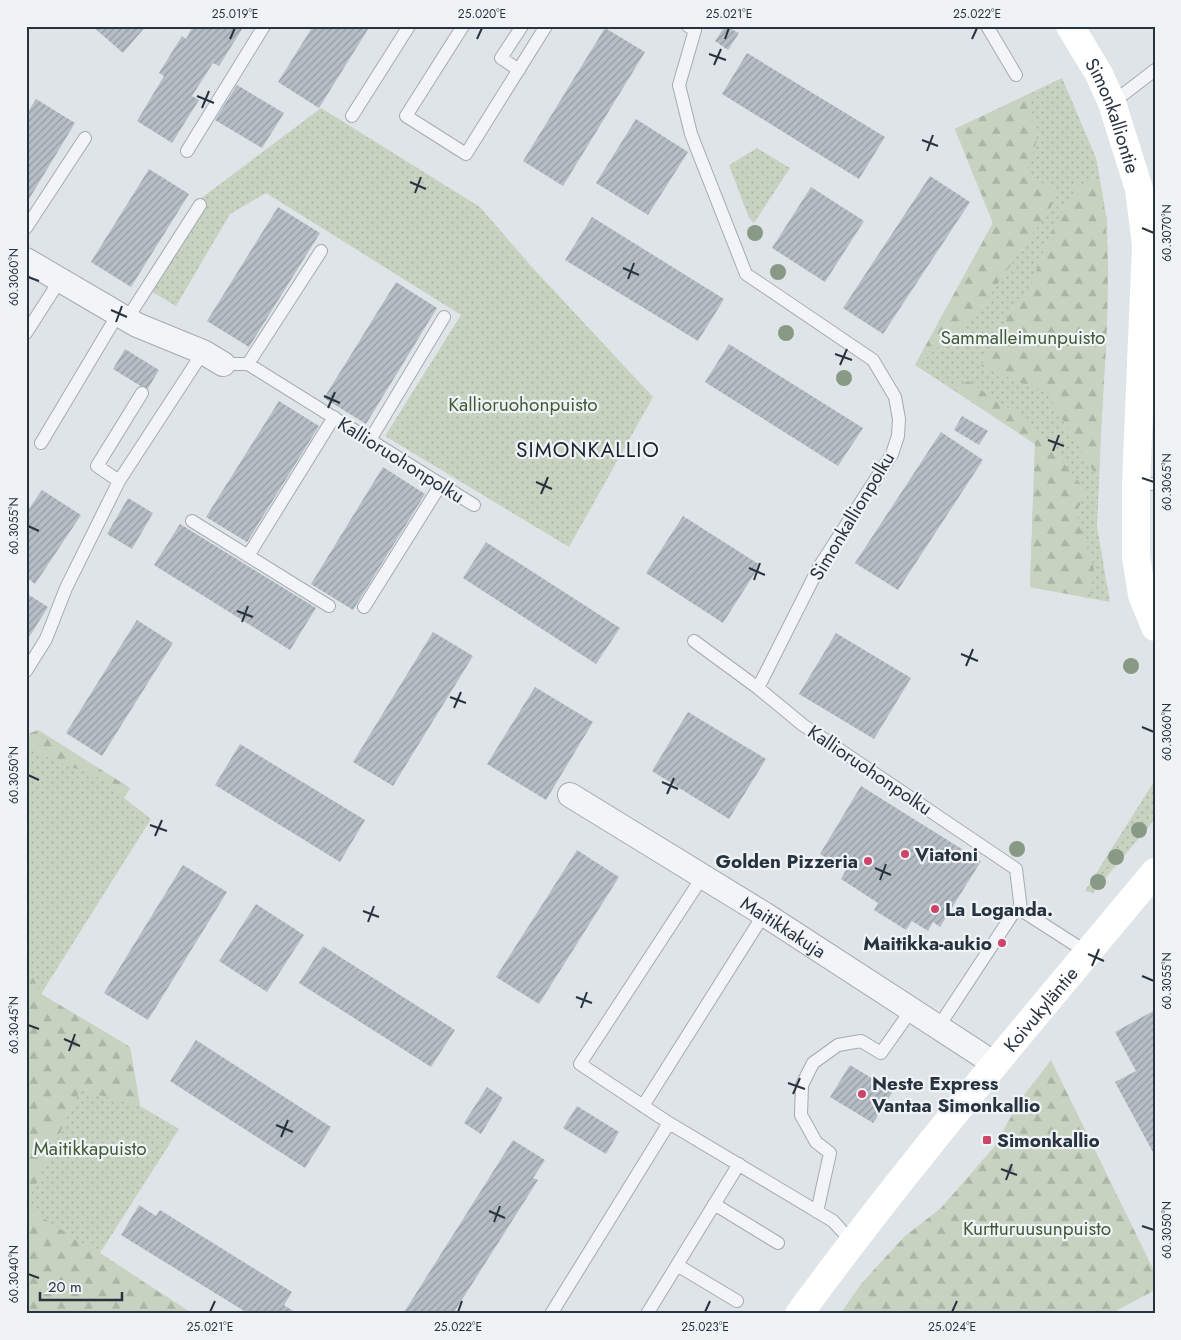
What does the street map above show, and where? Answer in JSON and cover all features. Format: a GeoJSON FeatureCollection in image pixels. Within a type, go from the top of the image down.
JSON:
{"type":"FeatureCollection","features":[{"type":"Feature","properties":{"kind":"main road","name":"Simonkalliontie"},"geometry":{"type":"LineString","coordinates":[[1070,26],[1099,74],[1112,103],[1140,189],[1146,245],[1146,484],[1136,556],[1142,595],[1155,627]]}},
{"type":"Feature","properties":{"kind":"main road","name":"Koivukyläntie"},"geometry":{"type":"LineString","coordinates":[[799,1314],[852,1242],[995,1064],[1155,872]]}},
{"type":"Feature","properties":{"kind":"street"},"geometry":{"type":"LineString","coordinates":[[26,260],[122,317],[203,352],[223,364]]}},
{"type":"Feature","properties":{"kind":"street","name":"Maitikkakuja"},"geometry":{"type":"LineString","coordinates":[[570,795],[704,876],[995,1064]]}},
{"type":"Feature","properties":{"kind":"lane"},"geometry":{"type":"LineString","coordinates":[[187,151],[264,26]]}},
{"type":"Feature","properties":{"kind":"lane"},"geometry":{"type":"LineString","coordinates":[[352,116],[409,26]]}},
{"type":"Feature","properties":{"kind":"lane"},"geometry":{"type":"LineString","coordinates":[[463,26],[406,116],[466,154],[546,26]]}},
{"type":"Feature","properties":{"kind":"lane"},"geometry":{"type":"LineString","coordinates":[[519,70],[501,58],[522,26]]}},
{"type":"Feature","properties":{"kind":"lane"},"geometry":{"type":"LineString","coordinates":[[987,26],[1016,75]]}},
{"type":"Feature","properties":{"kind":"lane","name":"Simonkallionpolku"},"geometry":{"type":"LineString","coordinates":[[691,28],[679,85],[691,134],[746,274],[873,360],[895,397],[899,416],[898,436],[892,454],[819,567],[758,688]]}},
{"type":"Feature","properties":{"kind":"lane"},"geometry":{"type":"LineString","coordinates":[[1112,103],[1155,70]]}},
{"type":"Feature","properties":{"kind":"lane"},"geometry":{"type":"LineString","coordinates":[[26,228],[85,138]]}},
{"type":"Feature","properties":{"kind":"lane"},"geometry":{"type":"LineString","coordinates":[[40,443],[122,317],[200,205]]}},
{"type":"Feature","properties":{"kind":"lane"},"geometry":{"type":"LineString","coordinates":[[223,364],[248,364],[322,251]]}},
{"type":"Feature","properties":{"kind":"lane"},"geometry":{"type":"LineString","coordinates":[[26,333],[60,280]]}},
{"type":"Feature","properties":{"kind":"lane"},"geometry":{"type":"LineString","coordinates":[[370,440],[444,317]]}},
{"type":"Feature","properties":{"kind":"lane"},"geometry":{"type":"LineString","coordinates":[[26,671],[46,639],[66,588],[119,481],[203,352]]}},
{"type":"Feature","properties":{"kind":"lane","name":"Kallioruohonpolku"},"geometry":{"type":"LineString","coordinates":[[248,364],[474,505]]}},
{"type":"Feature","properties":{"kind":"lane"},"geometry":{"type":"LineString","coordinates":[[119,481],[97,466],[142,393]]}},
{"type":"Feature","properties":{"kind":"lane"},"geometry":{"type":"LineString","coordinates":[[248,556],[334,418]]}},
{"type":"Feature","properties":{"kind":"lane"},"geometry":{"type":"LineString","coordinates":[[364,607],[441,484]]}},
{"type":"Feature","properties":{"kind":"lane"},"geometry":{"type":"LineString","coordinates":[[192,521],[329,606]]}},
{"type":"Feature","properties":{"kind":"lane","name":"Kallioruohonpolku"},"geometry":{"type":"LineString","coordinates":[[694,641],[758,688],[803,725],[1016,869],[1021,910]]}},
{"type":"Feature","properties":{"kind":"lane"},"geometry":{"type":"LineString","coordinates":[[704,876],[580,1064],[670,1123],[833,1222],[852,1242]]}},
{"type":"Feature","properties":{"kind":"lane"},"geometry":{"type":"LineString","coordinates":[[938,1026],[1014,912],[1021,910],[1088,953]]}},
{"type":"Feature","properties":{"kind":"lane"},"geometry":{"type":"LineString","coordinates":[[643,1106],[764,914]]}},
{"type":"Feature","properties":{"kind":"lane"},"geometry":{"type":"LineString","coordinates":[[817,1212],[830,1153],[816,1142],[801,1115],[802,1085],[813,1063],[838,1045],[861,1041],[881,1054],[912,1009]]}},
{"type":"Feature","properties":{"kind":"lane"},"geometry":{"type":"LineString","coordinates":[[551,1314],[670,1123]]}},
{"type":"Feature","properties":{"kind":"lane"},"geometry":{"type":"LineString","coordinates":[[647,1314],[739,1164]]}},
{"type":"Feature","properties":{"kind":"lane"},"geometry":{"type":"LineString","coordinates":[[714,1204],[778,1243]]}},
{"type":"Feature","properties":{"kind":"lane"},"geometry":{"type":"LineString","coordinates":[[677,1265],[737,1301]]}},
{"type":"Feature","properties":{"kind":"green space","name":"Sammalleimunpuisto"},"geometry":{"type":"Polygon","coordinates":[[[1062,78],[1096,158],[1107,220],[1108,276],[1097,527],[1110,602],[1030,587],[1035,444],[915,365],[993,223],[955,129],[1062,78]]]}},
{"type":"Feature","properties":{"kind":"green space"},"geometry":{"type":"Polygon","coordinates":[[[1029,94],[1037,140],[1027,171],[1055,193],[1051,207],[985,302],[918,366],[915,365],[993,223],[955,129],[1029,94]]]}},
{"type":"Feature","properties":{"kind":"green space","name":"Kallioruohonpuisto"},"geometry":{"type":"Polygon","coordinates":[[[321,108],[480,207],[531,266],[653,397],[569,547],[385,436],[461,315],[266,193],[230,214],[176,306],[144,287],[200,199],[321,108]]]}},
{"type":"Feature","properties":{"kind":"green space"},"geometry":{"type":"Polygon","coordinates":[[[757,148],[790,168],[754,223],[749,218],[729,165],[757,148]]]}},
{"type":"Feature","properties":{"kind":"green space"},"geometry":{"type":"Polygon","coordinates":[[[1100,179],[1105,216],[1108,291],[1098,479],[1047,394],[981,366],[1005,321],[1030,288],[1050,234],[1077,186],[1100,179]]]}},
{"type":"Feature","properties":{"kind":"green space"},"geometry":{"type":"Polygon","coordinates":[[[968,381],[1033,425],[1087,492],[1076,512],[1094,569],[1090,598],[1030,587],[1035,444],[953,389],[968,381]]]}},
{"type":"Feature","properties":{"kind":"green space","name":"Maitikkapuisto"},"geometry":{"type":"Polygon","coordinates":[[[38,730],[130,788],[124,798],[151,819],[41,994],[130,1047],[140,1106],[179,1129],[100,1253],[193,1314],[26,1314],[26,735],[38,730]]]}},
{"type":"Feature","properties":{"kind":"green space"},"geometry":{"type":"Polygon","coordinates":[[[38,730],[130,788],[124,797],[102,779],[32,751],[26,753],[26,735],[38,730]]]}},
{"type":"Feature","properties":{"kind":"green space"},"geometry":{"type":"Polygon","coordinates":[[[1155,780],[1155,819],[1093,893],[1085,891],[1155,780]]]}},
{"type":"Feature","properties":{"kind":"green space"},"geometry":{"type":"Polygon","coordinates":[[[26,964],[41,994],[130,1047],[140,1106],[80,1090],[26,1206],[26,964]]]}},
{"type":"Feature","properties":{"kind":"green space","name":"Kurtturuusunpuisto"},"geometry":{"type":"Polygon","coordinates":[[[1051,1060],[1155,1273],[1155,1290],[1110,1314],[840,1314],[861,1284],[904,1237],[941,1208],[994,1147],[1021,1099],[1051,1060]]]}},
{"type":"Feature","properties":{"kind":"green space"},"geometry":{"type":"Polygon","coordinates":[[[26,1207],[193,1314],[26,1314],[26,1207]]]}},
{"type":"Feature","properties":{"kind":"building"},"geometry":{"type":"Polygon","coordinates":[[[92,26],[146,26],[123,53],[92,26]]]}},
{"type":"Feature","properties":{"kind":"building"},"geometry":{"type":"Polygon","coordinates":[[[193,26],[244,26],[219,66],[213,63],[192,96],[199,100],[172,143],[137,121],[164,76],[159,73],[182,36],[186,39],[193,26]]]}},
{"type":"Feature","properties":{"kind":"building"},"geometry":{"type":"Polygon","coordinates":[[[313,26],[370,26],[319,108],[278,82],[313,26]]]}},
{"type":"Feature","properties":{"kind":"building"},"geometry":{"type":"Polygon","coordinates":[[[725,26],[739,33],[728,50],[715,41],[725,26]]]}},
{"type":"Feature","properties":{"kind":"building"},"geometry":{"type":"Polygon","coordinates":[[[605,28],[645,52],[563,186],[523,161],[605,28]]]}},
{"type":"Feature","properties":{"kind":"building"},"geometry":{"type":"Polygon","coordinates":[[[747,53],[885,137],[859,179],[722,94],[747,53]]]}},
{"type":"Feature","properties":{"kind":"building"},"geometry":{"type":"Polygon","coordinates":[[[237,85],[284,113],[262,148],[215,120],[237,85]]]}},
{"type":"Feature","properties":{"kind":"building"},"geometry":{"type":"Polygon","coordinates":[[[36,99],[75,123],[26,204],[26,115],[36,99]]]}},
{"type":"Feature","properties":{"kind":"building"},"geometry":{"type":"Polygon","coordinates":[[[636,119],[688,152],[648,215],[596,183],[636,119]]]}},
{"type":"Feature","properties":{"kind":"building"},"geometry":{"type":"Polygon","coordinates":[[[149,169],[189,194],[131,287],[91,262],[149,169]]]}},
{"type":"Feature","properties":{"kind":"building"},"geometry":{"type":"Polygon","coordinates":[[[930,176],[970,202],[883,334],[843,308],[930,176]]]}},
{"type":"Feature","properties":{"kind":"building"},"geometry":{"type":"Polygon","coordinates":[[[811,187],[864,221],[825,282],[772,248],[811,187]]]}},
{"type":"Feature","properties":{"kind":"building"},"geometry":{"type":"Polygon","coordinates":[[[278,207],[320,233],[249,347],[207,321],[278,207]]]}},
{"type":"Feature","properties":{"kind":"building"},"geometry":{"type":"Polygon","coordinates":[[[592,217],[724,299],[698,341],[565,260],[592,217]]]}},
{"type":"Feature","properties":{"kind":"building"},"geometry":{"type":"Polygon","coordinates":[[[396,282],[437,308],[366,424],[324,398],[396,282]]]}},
{"type":"Feature","properties":{"kind":"building"},"geometry":{"type":"Polygon","coordinates":[[[729,344],[863,428],[838,466],[705,382],[729,344]]]}},
{"type":"Feature","properties":{"kind":"building"},"geometry":{"type":"Polygon","coordinates":[[[125,349],[159,370],[147,390],[113,369],[125,349]]]}},
{"type":"Feature","properties":{"kind":"building"},"geometry":{"type":"Polygon","coordinates":[[[279,401],[319,426],[247,542],[206,517],[279,401]]]}},
{"type":"Feature","properties":{"kind":"building"},"geometry":{"type":"Polygon","coordinates":[[[962,416],[988,431],[979,445],[954,430],[962,416]]]}},
{"type":"Feature","properties":{"kind":"building"},"geometry":{"type":"Polygon","coordinates":[[[941,432],[983,460],[898,590],[855,563],[941,432]]]}},
{"type":"Feature","properties":{"kind":"building"},"geometry":{"type":"Polygon","coordinates":[[[383,467],[425,494],[353,610],[311,584],[383,467]]]}},
{"type":"Feature","properties":{"kind":"building"},"geometry":{"type":"Polygon","coordinates":[[[42,490],[81,515],[35,584],[26,577],[26,513],[42,490]]]}},
{"type":"Feature","properties":{"kind":"building"},"geometry":{"type":"Polygon","coordinates":[[[128,498],[153,513],[132,549],[107,534],[128,498]]]}},
{"type":"Feature","properties":{"kind":"building"},"geometry":{"type":"Polygon","coordinates":[[[683,516],[760,565],[723,623],[646,573],[683,516]]]}},
{"type":"Feature","properties":{"kind":"building"},"geometry":{"type":"Polygon","coordinates":[[[180,524],[316,608],[290,650],[154,565],[180,524]]]}},
{"type":"Feature","properties":{"kind":"building"},"geometry":{"type":"Polygon","coordinates":[[[486,542],[620,628],[596,664],[463,578],[486,542]]]}},
{"type":"Feature","properties":{"kind":"building"},"geometry":{"type":"Polygon","coordinates":[[[26,593],[48,607],[26,642],[26,593]]]}},
{"type":"Feature","properties":{"kind":"building"},"geometry":{"type":"Polygon","coordinates":[[[137,620],[173,643],[102,756],[66,733],[137,620]]]}},
{"type":"Feature","properties":{"kind":"building"},"geometry":{"type":"Polygon","coordinates":[[[433,632],[473,656],[393,786],[353,762],[433,632]]]}},
{"type":"Feature","properties":{"kind":"building"},"geometry":{"type":"Polygon","coordinates":[[[836,633],[911,678],[874,739],[799,694],[836,633]]]}},
{"type":"Feature","properties":{"kind":"building"},"geometry":{"type":"Polygon","coordinates":[[[535,687],[593,722],[546,800],[487,764],[535,687]]]}},
{"type":"Feature","properties":{"kind":"building"},"geometry":{"type":"Polygon","coordinates":[[[688,712],[766,759],[729,819],[652,771],[688,712]]]}},
{"type":"Feature","properties":{"kind":"building"},"geometry":{"type":"Polygon","coordinates":[[[240,744],[365,820],[340,862],[215,785],[240,744]]]}},
{"type":"Feature","properties":{"kind":"building"},"geometry":{"type":"Polygon","coordinates":[[[861,786],[981,861],[940,927],[933,922],[928,931],[912,921],[906,930],[874,910],[878,903],[841,879],[846,870],[820,854],[861,786]]]}},
{"type":"Feature","properties":{"kind":"building"},"geometry":{"type":"Polygon","coordinates":[[[577,850],[619,877],[539,1004],[496,977],[577,850]]]}},
{"type":"Feature","properties":{"kind":"building"},"geometry":{"type":"Polygon","coordinates":[[[183,865],[227,892],[148,1020],[104,993],[183,865]]]}},
{"type":"Feature","properties":{"kind":"building"},"geometry":{"type":"Polygon","coordinates":[[[256,904],[304,935],[267,992],[219,961],[256,904]]]}},
{"type":"Feature","properties":{"kind":"building"},"geometry":{"type":"Polygon","coordinates":[[[323,946],[455,1030],[431,1067],[299,983],[323,946]]]}},
{"type":"Feature","properties":{"kind":"building"},"geometry":{"type":"Polygon","coordinates":[[[1155,1010],[1155,1156],[1115,1082],[1136,1071],[1115,1032],[1155,1010]]]}},
{"type":"Feature","properties":{"kind":"building"},"geometry":{"type":"Polygon","coordinates":[[[196,1040],[331,1127],[305,1168],[170,1081],[196,1040]]]}},
{"type":"Feature","properties":{"kind":"building"},"geometry":{"type":"Polygon","coordinates":[[[850,1065],[893,1091],[873,1123],[830,1097],[850,1065]]]}},
{"type":"Feature","properties":{"kind":"building"},"geometry":{"type":"Polygon","coordinates":[[[487,1087],[503,1098],[481,1134],[464,1123],[487,1087]]]}},
{"type":"Feature","properties":{"kind":"building"},"geometry":{"type":"Polygon","coordinates":[[[577,1106],[619,1132],[606,1154],[563,1128],[577,1106]]]}},
{"type":"Feature","properties":{"kind":"building"},"geometry":{"type":"Polygon","coordinates":[[[513,1140],[545,1160],[533,1178],[538,1180],[453,1314],[403,1314],[513,1140]]]}},
{"type":"Feature","properties":{"kind":"building"},"geometry":{"type":"Polygon","coordinates":[[[139,1205],[156,1216],[160,1210],[292,1292],[284,1305],[298,1314],[249,1314],[121,1235],[139,1205]]]}},
{"type":"Feature","properties":{"kind":"place","name":"Viatoni"},"geometry":{"type":"Point","coordinates":[905,854]}},
{"type":"Feature","properties":{"kind":"place","name":"Golden Pizzeria"},"geometry":{"type":"Point","coordinates":[868,861]}},
{"type":"Feature","properties":{"kind":"place","name":"La Loganda."},"geometry":{"type":"Point","coordinates":[935,909]}},
{"type":"Feature","properties":{"kind":"place","name":"Maitikka-aukio"},"geometry":{"type":"Point","coordinates":[1002,943]}},
{"type":"Feature","properties":{"kind":"place","name":"Neste Express Vantaa Simonkallio"},"geometry":{"type":"Point","coordinates":[862,1094]}},
{"type":"Feature","properties":{"kind":"place","name":"Simonkallio"},"geometry":{"type":"Point","coordinates":[987,1140]}},
{"type":"Feature","properties":{"kind":"district","name":"SIMONKALLIO"},"geometry":{"type":"Point","coordinates":[588,450]}}]}
